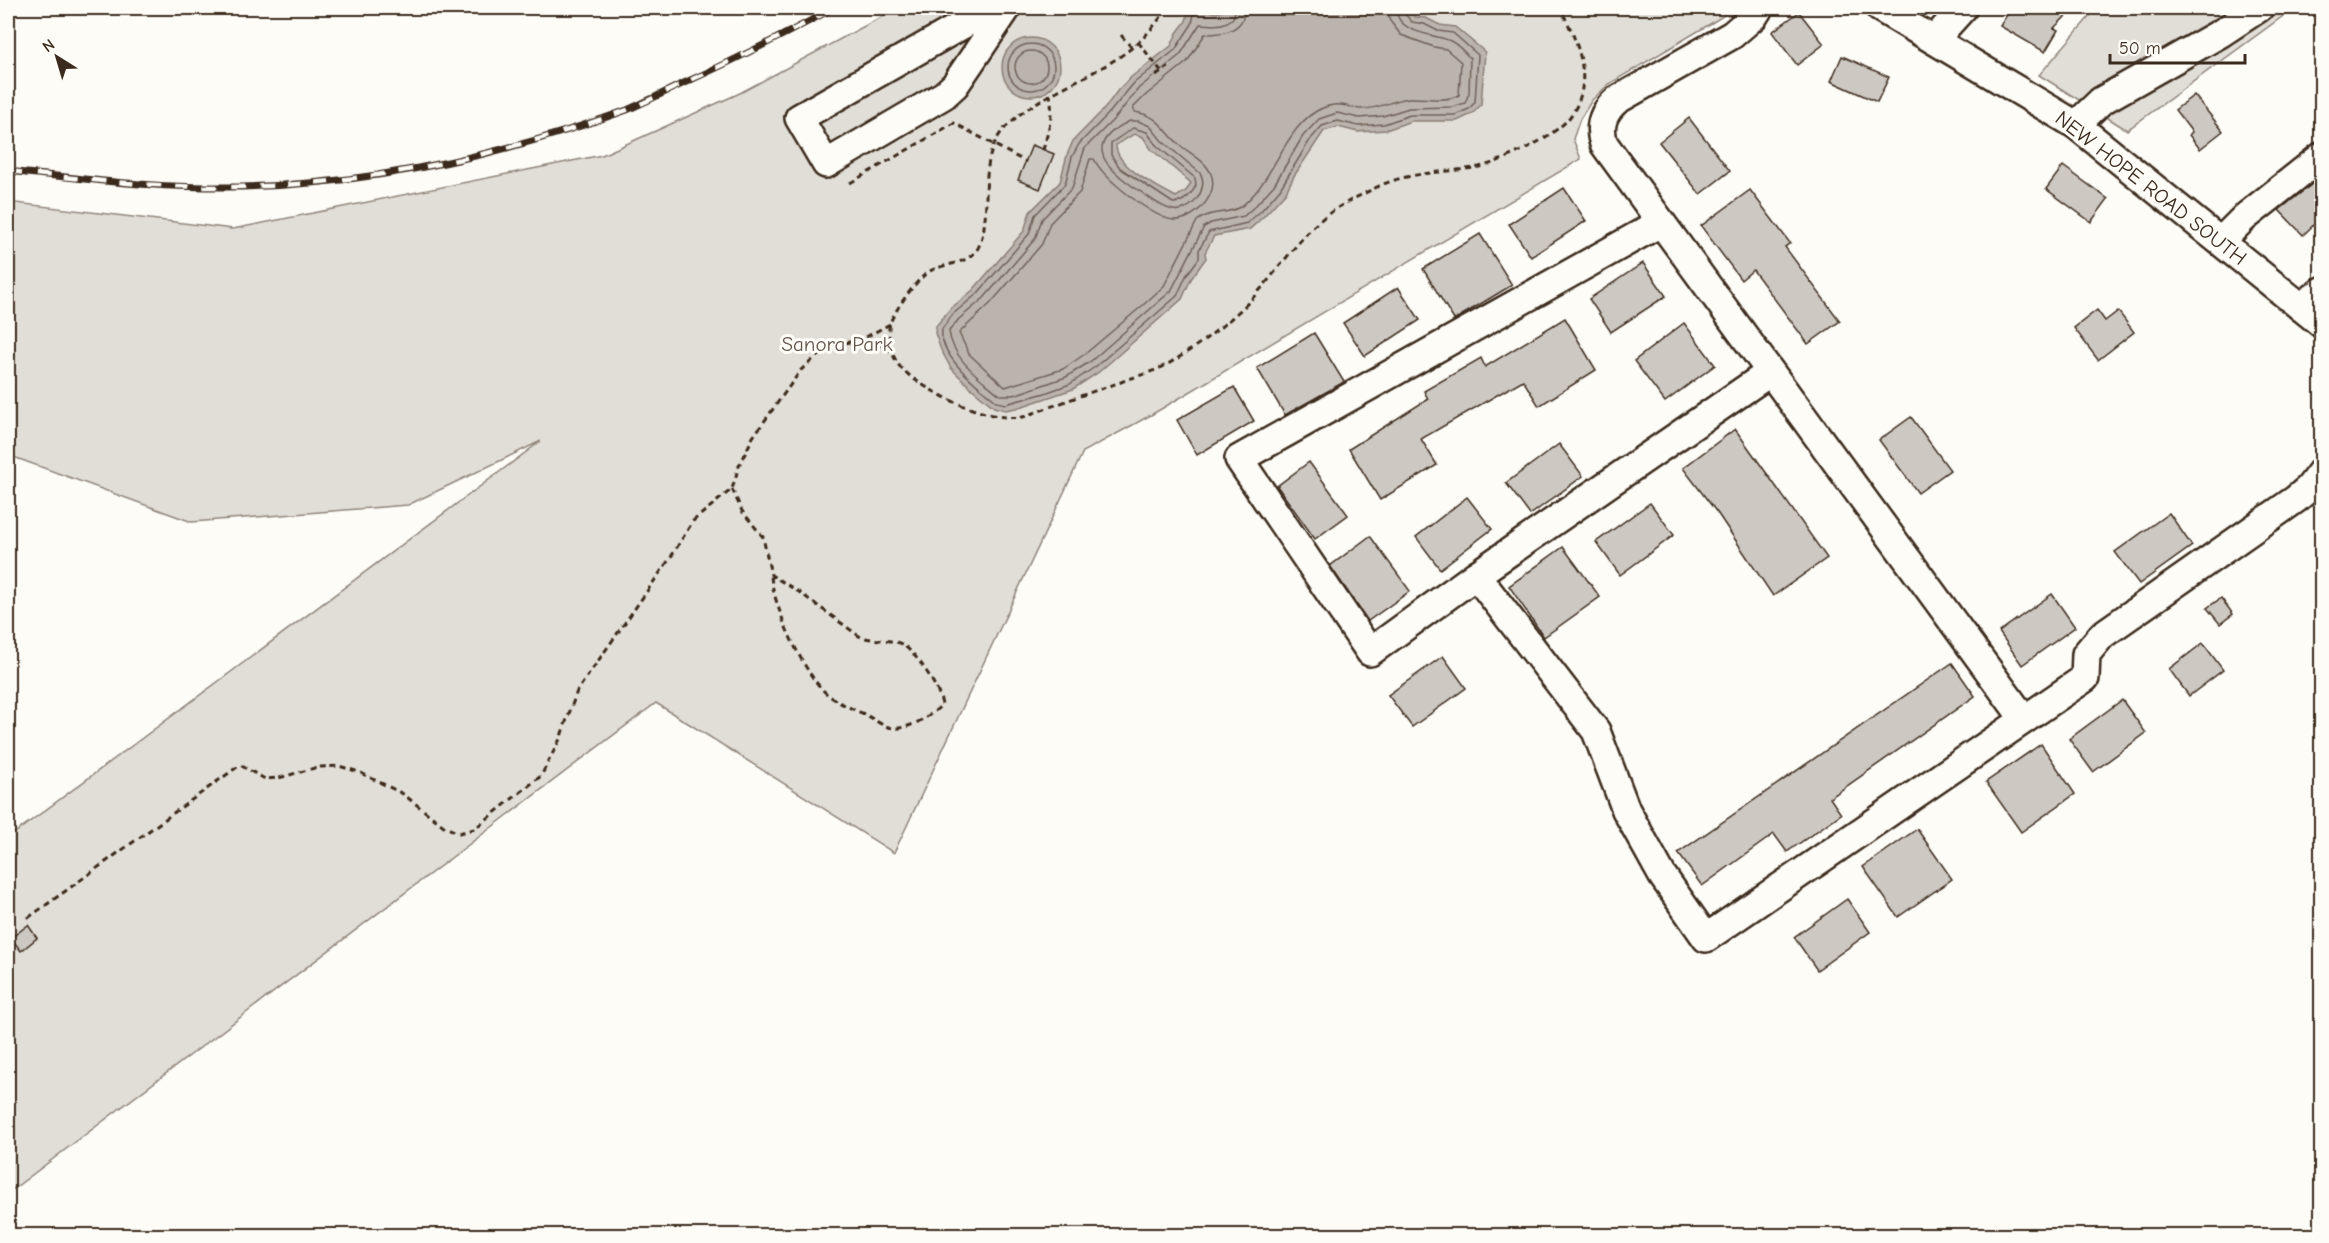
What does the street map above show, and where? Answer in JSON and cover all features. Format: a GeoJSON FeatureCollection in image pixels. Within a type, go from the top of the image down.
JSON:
{"type":"FeatureCollection","features":[{"type":"Feature","properties":{"kind":"street"},"geometry":{"type":"LineString","coordinates":[[992,8],[799,118],[826,164],[944,95],[965,71],[1007,8]]}},
{"type":"Feature","properties":{"kind":"street"},"geometry":{"type":"LineString","coordinates":[[1760,8],[1732,35],[1617,100],[1603,117],[1601,135],[1604,144],[1769,373],[2024,719]]}},
{"type":"Feature","properties":{"kind":"street","name":"NEW HOPE ROAD SOUTH"},"geometry":{"type":"LineString","coordinates":[[1880,8],[2076,125],[2221,241],[2315,308]]}},
{"type":"Feature","properties":{"kind":"street"},"geometry":{"type":"LineString","coordinates":[[2076,125],[2101,101],[2221,33],[2259,8]]}},
{"type":"Feature","properties":{"kind":"street"},"geometry":{"type":"LineString","coordinates":[[1934,40],[1953,10]]}},
{"type":"Feature","properties":{"kind":"street"},"geometry":{"type":"LineString","coordinates":[[2221,241],[2244,218],[2322,156]]}},
{"type":"Feature","properties":{"kind":"street"},"geometry":{"type":"LineString","coordinates":[[1660,222],[1239,459],[1370,652],[1476,575],[1769,373]]}},
{"type":"Feature","properties":{"kind":"street"},"geometry":{"type":"LineString","coordinates":[[1476,575],[1596,731],[1626,810],[1662,874],[1706,938],[2085,678],[2086,654],[2102,635],[2296,499],[2309,488],[2322,471]]}},
{"type":"Feature","properties":{"kind":"path"},"geometry":{"type":"LineString","coordinates":[[28,918],[240,765],[265,780],[318,768],[339,766],[359,772],[403,794],[445,827],[459,833],[474,829],[541,776],[560,739],[577,691],[671,557],[693,521],[732,489],[739,466],[753,437],[801,370],[834,346],[864,338],[890,324],[910,290],[929,271],[972,256],[978,248],[984,230],[990,155],[1004,130],[1050,95],[1116,58],[1138,42],[1167,8]]}},
{"type":"Feature","properties":{"kind":"path"},"geometry":{"type":"LineString","coordinates":[[890,324],[891,351],[901,368],[949,400],[1010,419],[1023,417],[1166,365],[1200,343],[1237,314],[1264,287],[1292,250],[1316,224],[1340,206],[1380,186],[1421,172],[1476,167],[1509,155],[1550,135],[1568,119],[1577,106],[1582,88],[1583,63],[1579,45],[1560,8]]}},
{"type":"Feature","properties":{"kind":"path"},"geometry":{"type":"LineString","coordinates":[[1121,34],[1131,47]]}},
{"type":"Feature","properties":{"kind":"path"},"geometry":{"type":"LineString","coordinates":[[1138,42],[1162,72]]}},
{"type":"Feature","properties":{"kind":"path"},"geometry":{"type":"LineString","coordinates":[[1156,76],[1168,67]]}},
{"type":"Feature","properties":{"kind":"path"},"geometry":{"type":"LineString","coordinates":[[1043,150],[1052,119],[1053,108],[1050,95]]}},
{"type":"Feature","properties":{"kind":"path"},"geometry":{"type":"LineString","coordinates":[[850,183],[954,123],[1026,162]]}},
{"type":"Feature","properties":{"kind":"path"},"geometry":{"type":"LineString","coordinates":[[864,338],[891,351]]}},
{"type":"Feature","properties":{"kind":"path"},"geometry":{"type":"LineString","coordinates":[[732,489],[742,511],[763,537],[772,588],[779,612],[815,681],[829,697],[892,728],[904,727],[930,716],[942,705],[936,688],[906,647],[896,642],[870,640],[859,636],[799,592],[771,575]]}},
{"type":"Feature","properties":{"kind":"green space","name":"Sanora Park"},"geometry":{"type":"Polygon","coordinates":[[[898,8],[1729,8],[1726,14],[1609,84],[1592,100],[1580,119],[1573,139],[1581,159],[1151,415],[1083,452],[894,853],[656,703],[8,1193],[8,838],[541,441],[408,505],[192,522],[8,455],[8,202],[233,229],[602,155],[740,93],[898,8]]]}},
{"type":"Feature","properties":{"kind":"green space"},"geometry":{"type":"Polygon","coordinates":[[[2097,8],[2294,8],[2127,130],[2039,75],[2097,8]]]}},
{"type":"Feature","properties":{"kind":"water"},"geometry":{"type":"Polygon","coordinates":[[[1189,8],[1207,8],[1217,13],[1227,8],[1408,8],[1415,17],[1455,27],[1485,52],[1481,105],[1472,114],[1457,121],[1411,121],[1386,130],[1358,132],[1338,127],[1324,131],[1286,192],[1265,215],[1250,229],[1214,236],[1205,253],[1206,258],[1191,279],[1182,299],[1099,372],[1073,389],[1017,408],[1005,410],[994,407],[951,368],[941,350],[935,333],[936,326],[949,310],[973,290],[1024,231],[1030,212],[1060,182],[1073,141],[1130,78],[1171,46],[1186,21],[1189,8]],[[1134,134],[1116,145],[1123,161],[1139,176],[1176,197],[1186,191],[1191,183],[1151,149],[1143,137],[1134,134]]]}},
{"type":"Feature","properties":{"kind":"water"},"geometry":{"type":"Polygon","coordinates":[[[1025,38],[1037,38],[1052,46],[1060,61],[1060,73],[1052,88],[1037,96],[1025,96],[1010,88],[1002,73],[1002,61],[1010,46],[1025,38]]]}},
{"type":"Feature","properties":{"kind":"building"},"geometry":{"type":"Polygon","coordinates":[[[2011,8],[2074,8],[2054,28],[2058,30],[2045,52],[2000,26],[2011,8]]]}},
{"type":"Feature","properties":{"kind":"building"},"geometry":{"type":"Polygon","coordinates":[[[1799,12],[1824,44],[1797,65],[1772,32],[1799,12]]]}},
{"type":"Feature","properties":{"kind":"building"},"geometry":{"type":"Polygon","coordinates":[[[1842,56],[1889,77],[1877,102],[1831,81],[1842,56]]]}},
{"type":"Feature","properties":{"kind":"building"},"geometry":{"type":"Polygon","coordinates":[[[2194,95],[2223,131],[2200,149],[2189,135],[2192,132],[2175,110],[2194,95]]]}},
{"type":"Feature","properties":{"kind":"building"},"geometry":{"type":"Polygon","coordinates":[[[1689,118],[1730,171],[1700,194],[1659,142],[1689,118]]]}},
{"type":"Feature","properties":{"kind":"building"},"geometry":{"type":"Polygon","coordinates":[[[1032,145],[1054,154],[1040,189],[1018,180],[1032,145]]]}},
{"type":"Feature","properties":{"kind":"building"},"geometry":{"type":"Polygon","coordinates":[[[2063,166],[2108,199],[2091,222],[2046,189],[2063,166]]]}},
{"type":"Feature","properties":{"kind":"building"},"geometry":{"type":"Polygon","coordinates":[[[2316,181],[2322,186],[2322,217],[2303,235],[2279,210],[2316,181]]]}},
{"type":"Feature","properties":{"kind":"building"},"geometry":{"type":"Polygon","coordinates":[[[1564,188],[1586,221],[1531,257],[1509,224],[1564,188]]]}},
{"type":"Feature","properties":{"kind":"building"},"geometry":{"type":"Polygon","coordinates":[[[1750,190],[1790,243],[1785,247],[1840,321],[1808,344],[1753,270],[1741,280],[1701,226],[1750,190]]]}},
{"type":"Feature","properties":{"kind":"building"},"geometry":{"type":"Polygon","coordinates":[[[1480,234],[1512,285],[1454,320],[1423,269],[1480,234]]]}},
{"type":"Feature","properties":{"kind":"building"},"geometry":{"type":"Polygon","coordinates":[[[1643,263],[1666,296],[1611,332],[1589,299],[1643,263]]]}},
{"type":"Feature","properties":{"kind":"building"},"geometry":{"type":"Polygon","coordinates":[[[1398,287],[1420,320],[1365,356],[1343,323],[1398,287]]]}},
{"type":"Feature","properties":{"kind":"building"},"geometry":{"type":"Polygon","coordinates":[[[2097,310],[2105,321],[2118,311],[2134,332],[2098,360],[2074,328],[2097,310]]]}},
{"type":"Feature","properties":{"kind":"building"},"geometry":{"type":"Polygon","coordinates":[[[1565,318],[1596,370],[1539,406],[1523,380],[1421,439],[1437,465],[1380,500],[1349,449],[1428,399],[1424,391],[1481,358],[1485,367],[1565,318]]]}},
{"type":"Feature","properties":{"kind":"building"},"geometry":{"type":"Polygon","coordinates":[[[1684,323],[1715,365],[1665,402],[1634,361],[1684,323]]]}},
{"type":"Feature","properties":{"kind":"building"},"geometry":{"type":"Polygon","coordinates":[[[1314,333],[1344,382],[1285,415],[1257,368],[1314,333]]]}},
{"type":"Feature","properties":{"kind":"building"},"geometry":{"type":"Polygon","coordinates":[[[1234,387],[1254,421],[1197,455],[1177,420],[1234,387]]]}},
{"type":"Feature","properties":{"kind":"building"},"geometry":{"type":"Polygon","coordinates":[[[1911,417],[1950,470],[1918,493],[1879,440],[1911,417]]]}},
{"type":"Feature","properties":{"kind":"building"},"geometry":{"type":"Polygon","coordinates":[[[1735,429],[1827,558],[1773,596],[1718,514],[1683,468],[1735,429]]]}},
{"type":"Feature","properties":{"kind":"building"},"geometry":{"type":"Polygon","coordinates":[[[1559,444],[1583,476],[1530,515],[1506,483],[1559,444]]]}},
{"type":"Feature","properties":{"kind":"building"},"geometry":{"type":"Polygon","coordinates":[[[1309,462],[1348,515],[1315,539],[1277,486],[1309,462]]]}},
{"type":"Feature","properties":{"kind":"building"},"geometry":{"type":"Polygon","coordinates":[[[1467,497],[1492,529],[1440,569],[1416,537],[1467,497]]]}},
{"type":"Feature","properties":{"kind":"building"},"geometry":{"type":"Polygon","coordinates":[[[1650,503],[1674,535],[1620,575],[1596,542],[1650,503]]]}},
{"type":"Feature","properties":{"kind":"building"},"geometry":{"type":"Polygon","coordinates":[[[2169,513],[2192,546],[2139,584],[2115,552],[2169,513]]]}},
{"type":"Feature","properties":{"kind":"building"},"geometry":{"type":"Polygon","coordinates":[[[1370,536],[1410,591],[1368,621],[1330,566],[1370,536]]]}},
{"type":"Feature","properties":{"kind":"building"},"geometry":{"type":"Polygon","coordinates":[[[1563,547],[1600,597],[1544,637],[1509,586],[1563,547]]]}},
{"type":"Feature","properties":{"kind":"building"},"geometry":{"type":"Polygon","coordinates":[[[2052,594],[2075,627],[2022,665],[1999,632],[2052,594]]]}},
{"type":"Feature","properties":{"kind":"building"},"geometry":{"type":"Polygon","coordinates":[[[2221,598],[2233,614],[2220,624],[2207,608],[2221,598]]]}},
{"type":"Feature","properties":{"kind":"building"},"geometry":{"type":"Polygon","coordinates":[[[2203,643],[2223,670],[2189,696],[2169,669],[2203,643]]]}},
{"type":"Feature","properties":{"kind":"building"},"geometry":{"type":"Polygon","coordinates":[[[1443,656],[1466,688],[1412,727],[1388,695],[1443,656]]]}},
{"type":"Feature","properties":{"kind":"building"},"geometry":{"type":"Polygon","coordinates":[[[1952,663],[1975,696],[1830,798],[1841,814],[1787,852],[1774,834],[1702,886],[1678,853],[1952,663]]]}},
{"type":"Feature","properties":{"kind":"building"},"geometry":{"type":"Polygon","coordinates":[[[2122,700],[2146,733],[2093,772],[2069,739],[2122,700]]]}},
{"type":"Feature","properties":{"kind":"building"},"geometry":{"type":"Polygon","coordinates":[[[2041,744],[2075,794],[2021,832],[1986,782],[2041,744]]]}},
{"type":"Feature","properties":{"kind":"building"},"geometry":{"type":"Polygon","coordinates":[[[1917,829],[1952,879],[1898,917],[1863,867],[1917,829]]]}},
{"type":"Feature","properties":{"kind":"building"},"geometry":{"type":"Polygon","coordinates":[[[1847,899],[1870,932],[1817,970],[1794,937],[1847,899]]]}},
{"type":"Feature","properties":{"kind":"building"},"geometry":{"type":"Polygon","coordinates":[[[28,925],[37,938],[21,951],[11,938],[28,925]]]}},
{"type":"Feature","properties":{"kind":"railway"},"geometry":{"type":"LineString","coordinates":[[8,171],[131,183],[206,187],[313,183],[420,168],[525,143],[627,110],[778,38],[834,8]]}}]}
